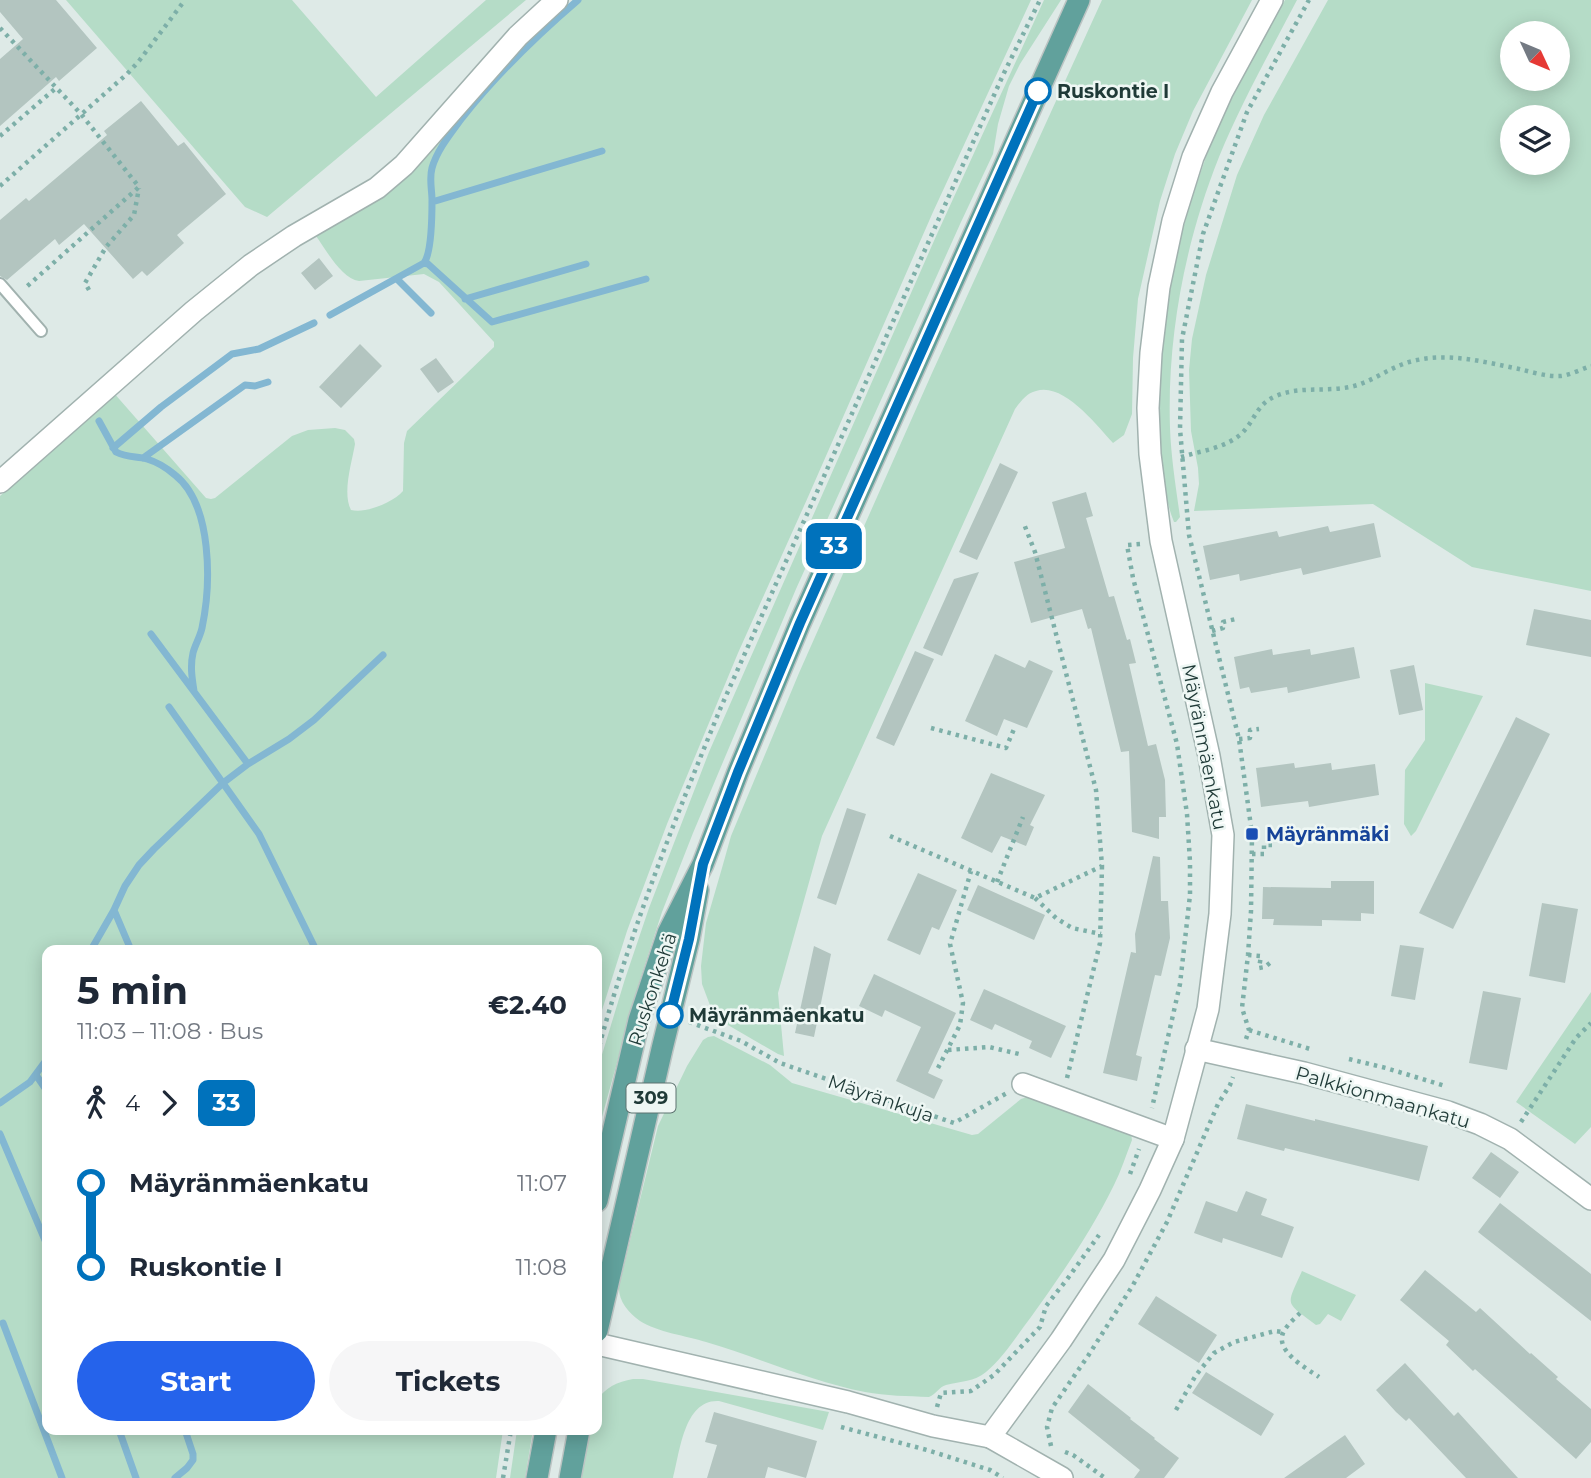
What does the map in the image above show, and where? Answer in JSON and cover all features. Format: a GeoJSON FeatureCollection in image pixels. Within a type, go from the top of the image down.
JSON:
{"type":"FeatureCollection","features":[{"type":"Feature","properties":{"kind":"main road","name":"Ruskonkehä"},"geometry":{"type":"LineString","coordinates":[[602,1179],[639,1020],[668,933],[703,864],[800,623],[1079,0]]}},
{"type":"Feature","properties":{"kind":"main road","name":"Ruskonkehä"},"geometry":{"type":"LineString","coordinates":[[602,1309],[689,939],[703,864]]}},
{"type":"Feature","properties":{"kind":"main road"},"geometry":{"type":"LineString","coordinates":[[537,1478],[545,1435]]}},
{"type":"Feature","properties":{"kind":"main road"},"geometry":{"type":"LineString","coordinates":[[570,1478],[578,1435]]}},
{"type":"Feature","properties":{"kind":"street"},"geometry":{"type":"LineString","coordinates":[[0,482],[194,311],[251,265],[294,236],[377,188],[404,165],[518,36],[557,0]]}},
{"type":"Feature","properties":{"kind":"street","name":"Mäyränmäenkatu"},"geometry":{"type":"LineString","coordinates":[[990,1437],[1061,1340],[1114,1260],[1150,1190],[1173,1139],[1212,989],[1220,914],[1223,835],[1209,756],[1161,541],[1150,454],[1148,408],[1151,353],[1159,287],[1173,221],[1193,157],[1222,92],[1272,0]]}},
{"type":"Feature","properties":{"kind":"street","name":"Palkkionmaankatu"},"geometry":{"type":"LineString","coordinates":[[1196,1049],[1304,1073],[1448,1112],[1480,1124],[1510,1139],[1591,1199]]}},
{"type":"Feature","properties":{"kind":"street"},"geometry":{"type":"LineString","coordinates":[[1023,1084],[1173,1139]]}},
{"type":"Feature","properties":{"kind":"street"},"geometry":{"type":"LineString","coordinates":[[602,1345],[848,1402],[933,1426],[990,1437],[1062,1478]]}},
{"type":"Feature","properties":{"kind":"lane"},"geometry":{"type":"LineString","coordinates":[[0,285],[41,331]]}},
{"type":"Feature","properties":{"kind":"path"},"geometry":{"type":"LineString","coordinates":[[0,186],[127,74],[185,0]]}},
{"type":"Feature","properties":{"kind":"path"},"geometry":{"type":"LineString","coordinates":[[602,1036],[618,980],[692,778],[998,88],[1040,0]]}},
{"type":"Feature","properties":{"kind":"path"},"geometry":{"type":"LineString","coordinates":[[1128,1181],[1155,1099],[1180,984],[1191,862],[1177,744],[1132,578],[1127,545],[1189,535],[1180,429],[1182,339],[1202,234],[1247,112],[1309,0]]}},
{"type":"Feature","properties":{"kind":"path"},"geometry":{"type":"LineString","coordinates":[[0,28],[80,114],[139,187],[134,215],[106,247],[85,283],[89,290]]}},
{"type":"Feature","properties":{"kind":"path"},"geometry":{"type":"LineString","coordinates":[[0,136],[56,88]]}},
{"type":"Feature","properties":{"kind":"path"},"geometry":{"type":"LineString","coordinates":[[12,299],[139,187]]}},
{"type":"Feature","properties":{"kind":"path"},"geometry":{"type":"LineString","coordinates":[[1181,457],[1225,444],[1239,436],[1260,406],[1274,396],[1291,391],[1348,387],[1369,381],[1412,361],[1444,356],[1562,376],[1591,366]]}},
{"type":"Feature","properties":{"kind":"path"},"geometry":{"type":"LineString","coordinates":[[1024,524],[1039,565],[1096,790],[1102,866],[1100,943],[1062,1099]]}},
{"type":"Feature","properties":{"kind":"path"},"geometry":{"type":"LineString","coordinates":[[1212,631],[1223,628],[1223,622],[1236,619]]}},
{"type":"Feature","properties":{"kind":"path"},"geometry":{"type":"LineString","coordinates":[[931,728],[1006,748],[1014,729]]}},
{"type":"Feature","properties":{"kind":"path"},"geometry":{"type":"LineString","coordinates":[[1239,739],[1250,738],[1250,730],[1259,729]]}},
{"type":"Feature","properties":{"kind":"path"},"geometry":{"type":"LineString","coordinates":[[997,882],[1023,817]]}},
{"type":"Feature","properties":{"kind":"path"},"geometry":{"type":"LineString","coordinates":[[890,836],[1035,898],[1056,918],[1072,928],[1101,934]]}},
{"type":"Feature","properties":{"kind":"path"},"geometry":{"type":"LineString","coordinates":[[1252,854],[1264,854],[1264,845],[1273,845]]}},
{"type":"Feature","properties":{"kind":"path"},"geometry":{"type":"LineString","coordinates":[[1035,898],[1102,866]]}},
{"type":"Feature","properties":{"kind":"path"},"geometry":{"type":"LineString","coordinates":[[938,1068],[960,1025],[963,1003],[950,944],[971,871]]}},
{"type":"Feature","properties":{"kind":"path"},"geometry":{"type":"LineString","coordinates":[[1248,955],[1261,957],[1259,968],[1271,962]]}},
{"type":"Feature","properties":{"kind":"path","name":"Mäyränkuja"},"geometry":{"type":"LineString","coordinates":[[670,1015],[741,1041],[780,1063],[954,1123],[1023,1084]]}},
{"type":"Feature","properties":{"kind":"path"},"geometry":{"type":"LineString","coordinates":[[1510,1139],[1576,1038],[1591,1023]]}},
{"type":"Feature","properties":{"kind":"path"},"geometry":{"type":"LineString","coordinates":[[947,1050],[989,1047],[1019,1054]]}},
{"type":"Feature","properties":{"kind":"path"},"geometry":{"type":"LineString","coordinates":[[927,1450],[941,1393],[971,1391],[994,1375],[1040,1326],[1046,1306],[1100,1234]]}},
{"type":"Feature","properties":{"kind":"path"},"geometry":{"type":"LineString","coordinates":[[1300,1313],[1283,1332],[1283,1341],[1287,1353],[1319,1377]]}},
{"type":"Feature","properties":{"kind":"path"},"geometry":{"type":"LineString","coordinates":[[1176,1410],[1196,1375],[1214,1353],[1234,1342],[1275,1331],[1283,1332]]}},
{"type":"Feature","properties":{"kind":"path"},"geometry":{"type":"LineString","coordinates":[[841,1427],[927,1450],[989,1470],[1003,1478]]}},
{"type":"Feature","properties":{"kind":"path"},"geometry":{"type":"LineString","coordinates":[[503,1478],[510,1435]]}},
{"type":"Feature","properties":{"kind":"green space"},"geometry":{"type":"Polygon","coordinates":[[[66,0],[292,0],[376,97],[486,0],[526,0],[267,217],[245,207],[66,0]]]}},
{"type":"Feature","properties":{"kind":"green space"},"geometry":{"type":"Polygon","coordinates":[[[575,0],[1031,0],[933,212],[738,653],[667,824],[627,931],[602,1010],[602,945],[42,945],[42,1435],[502,1435],[496,1478],[0,1478],[0,496],[113,392],[206,498],[215,498],[292,436],[308,430],[335,428],[345,430],[355,444],[347,495],[351,510],[371,509],[399,495],[403,491],[404,443],[407,431],[494,347],[494,342],[439,282],[424,274],[359,281],[353,279],[335,263],[316,236],[372,200],[462,113],[542,28],[575,0]]]}},
{"type":"Feature","properties":{"kind":"green space"},"geometry":{"type":"Polygon","coordinates":[[[1044,0],[1061,0],[1009,86],[993,154],[796,589],[693,833],[662,912],[639,983],[602,1117],[602,1055],[649,908],[709,752],[937,234],[1044,0]]]}},
{"type":"Feature","properties":{"kind":"green space"},"geometry":{"type":"Polygon","coordinates":[[[1102,0],[1252,0],[1193,111],[1160,201],[1138,299],[1132,414],[1124,435],[1113,443],[1079,407],[1058,393],[1047,390],[1030,394],[1015,409],[822,836],[778,993],[784,1056],[721,1021],[711,1008],[702,984],[701,966],[706,923],[731,836],[799,673],[932,373],[1102,0]]]}},
{"type":"Feature","properties":{"kind":"green space"},"geometry":{"type":"Polygon","coordinates":[[[1285,0],[1297,0],[1219,157],[1188,256],[1175,325],[1170,394],[1171,439],[1180,517],[1174,522],[1162,465],[1160,385],[1164,322],[1175,259],[1186,217],[1214,137],[1285,0]]]}},
{"type":"Feature","properties":{"kind":"green space"},"geometry":{"type":"Polygon","coordinates":[[[1328,0],[1591,0],[1591,591],[1472,567],[1373,504],[1194,511],[1199,484],[1191,431],[1189,370],[1192,339],[1206,275],[1237,175],[1264,115],[1328,0]]]}},
{"type":"Feature","properties":{"kind":"green space"},"geometry":{"type":"Polygon","coordinates":[[[1425,683],[1483,696],[1416,831],[1411,836],[1404,824],[1405,770],[1425,740],[1425,683]]]}},
{"type":"Feature","properties":{"kind":"green space"},"geometry":{"type":"Polygon","coordinates":[[[1591,992],[1591,1127],[1575,1144],[1516,1102],[1591,992]]]}},
{"type":"Feature","properties":{"kind":"green space"},"geometry":{"type":"Polygon","coordinates":[[[714,1036],[770,1065],[792,1083],[972,1135],[978,1134],[1027,1097],[1131,1134],[1132,1140],[1117,1180],[1086,1236],[999,1360],[986,1372],[972,1379],[944,1386],[929,1397],[865,1392],[655,1328],[640,1321],[628,1310],[620,1297],[619,1286],[658,1126],[687,1066],[703,1040],[714,1036]]]}},
{"type":"Feature","properties":{"kind":"green space"},"geometry":{"type":"Polygon","coordinates":[[[1302,1271],[1356,1295],[1341,1321],[1328,1314],[1316,1325],[1293,1307],[1291,1298],[1302,1271]]]}},
{"type":"Feature","properties":{"kind":"green space"},"geometry":{"type":"Polygon","coordinates":[[[643,1379],[829,1412],[823,1430],[719,1401],[707,1403],[698,1409],[685,1429],[673,1478],[581,1478],[589,1435],[602,1435],[602,1394],[622,1382],[643,1379]]]}},
{"type":"Feature","properties":{"kind":"green space"},"geometry":{"type":"Polygon","coordinates":[[[516,1435],[532,1435],[525,1478],[510,1478],[516,1435]]]}},
{"type":"Feature","properties":{"kind":"building"},"geometry":{"type":"Polygon","coordinates":[[[0,0],[56,0],[97,48],[59,81],[56,77],[0,126],[0,59],[23,39],[0,12],[0,0]]]}},
{"type":"Feature","properties":{"kind":"building"},"geometry":{"type":"Polygon","coordinates":[[[141,101],[178,146],[184,142],[226,194],[177,235],[184,243],[147,276],[142,271],[133,279],[84,224],[59,245],[55,239],[7,280],[0,276],[0,220],[26,198],[29,201],[107,135],[104,131],[141,101]]]}},
{"type":"Feature","properties":{"kind":"building"},"geometry":{"type":"Polygon","coordinates":[[[319,258],[333,276],[315,290],[301,273],[319,258]]]}},
{"type":"Feature","properties":{"kind":"building"},"geometry":{"type":"Polygon","coordinates":[[[360,344],[382,366],[341,408],[319,387],[360,344]]]}},
{"type":"Feature","properties":{"kind":"building"},"geometry":{"type":"Polygon","coordinates":[[[436,358],[454,382],[438,393],[420,369],[436,358]]]}},
{"type":"Feature","properties":{"kind":"building"},"geometry":{"type":"Polygon","coordinates":[[[1000,463],[1018,472],[977,560],[959,552],[1000,463]]]}},
{"type":"Feature","properties":{"kind":"building"},"geometry":{"type":"Polygon","coordinates":[[[1086,492],[1093,516],[1086,518],[1109,597],[1114,596],[1136,663],[1129,664],[1148,746],[1156,744],[1165,780],[1166,817],[1159,817],[1159,839],[1132,832],[1129,751],[1121,752],[1091,628],[1088,629],[1082,609],[1031,623],[1014,562],[1065,548],[1052,502],[1086,492]]]}},
{"type":"Feature","properties":{"kind":"building"},"geometry":{"type":"Polygon","coordinates":[[[1374,523],[1381,557],[1303,575],[1301,568],[1240,581],[1239,574],[1210,580],[1203,546],[1277,531],[1279,537],[1328,526],[1330,532],[1374,523]]]}},
{"type":"Feature","properties":{"kind":"building"},"geometry":{"type":"Polygon","coordinates":[[[979,572],[942,656],[923,648],[954,579],[979,572]]]}},
{"type":"Feature","properties":{"kind":"building"},"geometry":{"type":"Polygon","coordinates":[[[1534,609],[1591,620],[1591,657],[1526,645],[1534,609]]]}},
{"type":"Feature","properties":{"kind":"building"},"geometry":{"type":"Polygon","coordinates":[[[1354,647],[1360,678],[1288,693],[1287,687],[1251,693],[1249,687],[1240,689],[1234,657],[1272,649],[1273,655],[1310,649],[1311,655],[1354,647]]]}},
{"type":"Feature","properties":{"kind":"building"},"geometry":{"type":"Polygon","coordinates":[[[915,651],[934,659],[894,746],[876,738],[915,651]]]}},
{"type":"Feature","properties":{"kind":"building"},"geometry":{"type":"Polygon","coordinates":[[[995,654],[1025,668],[1029,660],[1053,671],[1027,728],[1004,719],[997,736],[965,721],[995,654]]]}},
{"type":"Feature","properties":{"kind":"building"},"geometry":{"type":"Polygon","coordinates":[[[1414,665],[1423,710],[1399,715],[1390,670],[1414,665]]]}},
{"type":"Feature","properties":{"kind":"building"},"geometry":{"type":"Polygon","coordinates":[[[1516,717],[1550,734],[1453,929],[1419,913],[1516,717]]]}},
{"type":"Feature","properties":{"kind":"building"},"geometry":{"type":"Polygon","coordinates":[[[1294,763],[1295,768],[1331,763],[1332,770],[1375,764],[1379,795],[1309,807],[1308,801],[1261,807],[1256,768],[1294,763]]]}},
{"type":"Feature","properties":{"kind":"building"},"geometry":{"type":"Polygon","coordinates":[[[991,773],[1045,795],[1030,825],[1034,827],[1026,846],[1001,836],[992,853],[961,838],[991,773]]]}},
{"type":"Feature","properties":{"kind":"building"},"geometry":{"type":"Polygon","coordinates":[[[847,808],[866,814],[836,905],[817,898],[847,808]]]}},
{"type":"Feature","properties":{"kind":"building"},"geometry":{"type":"Polygon","coordinates":[[[1153,856],[1160,857],[1161,901],[1168,901],[1170,938],[1161,976],[1155,975],[1136,1055],[1142,1057],[1137,1081],[1103,1073],[1131,952],[1136,953],[1135,934],[1153,856]]]}},
{"type":"Feature","properties":{"kind":"building"},"geometry":{"type":"Polygon","coordinates":[[[918,873],[957,890],[939,930],[932,927],[920,955],[887,940],[918,873]]]}},
{"type":"Feature","properties":{"kind":"building"},"geometry":{"type":"Polygon","coordinates":[[[1331,881],[1374,881],[1374,914],[1361,913],[1361,921],[1322,920],[1322,926],[1273,925],[1274,919],[1262,919],[1263,887],[1331,888],[1331,881]]]}},
{"type":"Feature","properties":{"kind":"building"},"geometry":{"type":"Polygon","coordinates":[[[978,885],[1045,915],[1034,940],[967,910],[978,885]]]}},
{"type":"Feature","properties":{"kind":"building"},"geometry":{"type":"Polygon","coordinates":[[[1542,903],[1578,909],[1565,983],[1529,976],[1542,903]]]}},
{"type":"Feature","properties":{"kind":"building"},"geometry":{"type":"Polygon","coordinates":[[[1400,945],[1424,948],[1415,1000],[1391,996],[1400,945]]]}},
{"type":"Feature","properties":{"kind":"building"},"geometry":{"type":"Polygon","coordinates":[[[814,946],[831,954],[814,1037],[795,1033],[814,946]]]}},
{"type":"Feature","properties":{"kind":"building"},"geometry":{"type":"Polygon","coordinates":[[[874,974],[956,1013],[928,1073],[943,1080],[934,1099],[896,1081],[921,1027],[885,1010],[882,1017],[859,1006],[874,974]]]}},
{"type":"Feature","properties":{"kind":"building"},"geometry":{"type":"Polygon","coordinates":[[[984,989],[1066,1026],[1051,1058],[1029,1048],[1032,1041],[995,1024],[992,1030],[970,1020],[984,989]]]}},
{"type":"Feature","properties":{"kind":"building"},"geometry":{"type":"Polygon","coordinates":[[[1483,991],[1521,998],[1507,1070],[1469,1063],[1483,991]]]}},
{"type":"Feature","properties":{"kind":"building"},"geometry":{"type":"Polygon","coordinates":[[[1246,1104],[1428,1146],[1419,1181],[1237,1139],[1246,1104]]]}},
{"type":"Feature","properties":{"kind":"building"},"geometry":{"type":"Polygon","coordinates":[[[1491,1152],[1519,1172],[1500,1198],[1472,1178],[1491,1152]]]}},
{"type":"Feature","properties":{"kind":"building"},"geometry":{"type":"Polygon","coordinates":[[[1246,1191],[1267,1199],[1261,1215],[1294,1227],[1282,1258],[1223,1238],[1222,1243],[1194,1233],[1206,1201],[1237,1212],[1246,1191]]]}},
{"type":"Feature","properties":{"kind":"building"},"geometry":{"type":"Polygon","coordinates":[[[1500,1203],[1591,1274],[1591,1321],[1478,1232],[1500,1203]]]}},
{"type":"Feature","properties":{"kind":"building"},"geometry":{"type":"Polygon","coordinates":[[[1425,1270],[1476,1312],[1480,1308],[1591,1409],[1591,1442],[1576,1459],[1475,1369],[1473,1371],[1446,1345],[1449,1341],[1400,1300],[1425,1270]]]}},
{"type":"Feature","properties":{"kind":"building"},"geometry":{"type":"Polygon","coordinates":[[[1156,1296],[1217,1335],[1199,1363],[1138,1324],[1156,1296]]]}},
{"type":"Feature","properties":{"kind":"building"},"geometry":{"type":"Polygon","coordinates":[[[1405,1363],[1454,1416],[1458,1412],[1518,1478],[1466,1478],[1409,1418],[1406,1421],[1396,1412],[1376,1390],[1405,1363]]]}},
{"type":"Feature","properties":{"kind":"building"},"geometry":{"type":"Polygon","coordinates":[[[1206,1372],[1274,1414],[1261,1436],[1192,1393],[1206,1372]]]}},
{"type":"Feature","properties":{"kind":"building"},"geometry":{"type":"Polygon","coordinates":[[[1088,1384],[1179,1458],[1164,1478],[1134,1478],[1140,1470],[1068,1412],[1088,1384]]]}},
{"type":"Feature","properties":{"kind":"building"},"geometry":{"type":"Polygon","coordinates":[[[714,1412],[817,1441],[806,1478],[768,1467],[765,1478],[707,1478],[717,1445],[705,1442],[714,1412]]]}},
{"type":"Feature","properties":{"kind":"building"},"geometry":{"type":"Polygon","coordinates":[[[1345,1435],[1365,1464],[1346,1478],[1284,1478],[1345,1435]]]}},
{"type":"Feature","properties":{"kind":"waterway"},"geometry":{"type":"LineString","coordinates":[[424,263],[429,251],[431,233],[431,172],[441,148],[462,118],[503,71],[578,0]]}},
{"type":"Feature","properties":{"kind":"waterway"},"geometry":{"type":"LineString","coordinates":[[432,202],[602,151]]}},
{"type":"Feature","properties":{"kind":"waterway"},"geometry":{"type":"LineString","coordinates":[[330,315],[424,263],[492,322],[646,279]]}},
{"type":"Feature","properties":{"kind":"waterway"},"geometry":{"type":"LineString","coordinates":[[465,299],[586,264]]}},
{"type":"Feature","properties":{"kind":"waterway"},"geometry":{"type":"LineString","coordinates":[[397,279],[431,313]]}},
{"type":"Feature","properties":{"kind":"waterway"},"geometry":{"type":"LineString","coordinates":[[113,448],[161,407],[232,354],[259,349],[314,323]]}},
{"type":"Feature","properties":{"kind":"waterway"},"geometry":{"type":"LineString","coordinates":[[143,458],[245,385],[255,386],[268,382]]}},
{"type":"Feature","properties":{"kind":"waterway"},"geometry":{"type":"LineString","coordinates":[[99,421],[116,452],[147,459],[166,468],[187,488],[197,506],[206,547],[207,590],[202,628],[192,658],[194,691]]}},
{"type":"Feature","properties":{"kind":"waterway"},"geometry":{"type":"LineString","coordinates":[[151,634],[248,764]]}},
{"type":"Feature","properties":{"kind":"waterway"},"geometry":{"type":"LineString","coordinates":[[94,945],[125,886],[154,849],[223,783],[314,720],[383,655]]}},
{"type":"Feature","properties":{"kind":"waterway"},"geometry":{"type":"LineString","coordinates":[[169,707],[259,834],[314,945]]}},
{"type":"Feature","properties":{"kind":"waterway"},"geometry":{"type":"LineString","coordinates":[[114,910],[129,945]]}},
{"type":"Feature","properties":{"kind":"waterway"},"geometry":{"type":"LineString","coordinates":[[0,1103],[30,1082],[42,1066]]}},
{"type":"Feature","properties":{"kind":"waterway"},"geometry":{"type":"LineString","coordinates":[[36,1075],[42,1084]]}},
{"type":"Feature","properties":{"kind":"waterway"},"geometry":{"type":"LineString","coordinates":[[0,1134],[42,1233]]}},
{"type":"Feature","properties":{"kind":"waterway"},"geometry":{"type":"LineString","coordinates":[[3,1323],[42,1425]]}},
{"type":"Feature","properties":{"kind":"waterway"},"geometry":{"type":"LineString","coordinates":[[46,1435],[62,1478]]}},
{"type":"Feature","properties":{"kind":"waterway"},"geometry":{"type":"LineString","coordinates":[[121,1435],[136,1478]]}},
{"type":"Feature","properties":{"kind":"waterway"},"geometry":{"type":"LineString","coordinates":[[175,1478],[193,1460],[187,1435]]}},
{"type":"Feature","properties":{"kind":"bus line","name":"33"},"geometry":{"type":"LineString","coordinates":[[670,1015],[689,939],[703,864],[738,772],[800,623],[1038,91]]}},
{"type":"Feature","properties":{"kind":"place","name":"Ruskontie I"},"geometry":{"type":"Point","coordinates":[1038,91]}},
{"type":"Feature","properties":{"kind":"place","name":"Mäyränmäki"},"geometry":{"type":"Point","coordinates":[1252,834]}},
{"type":"Feature","properties":{"kind":"place","name":"Mäyränmäenkatu"},"geometry":{"type":"Point","coordinates":[670,1015]}}]}
